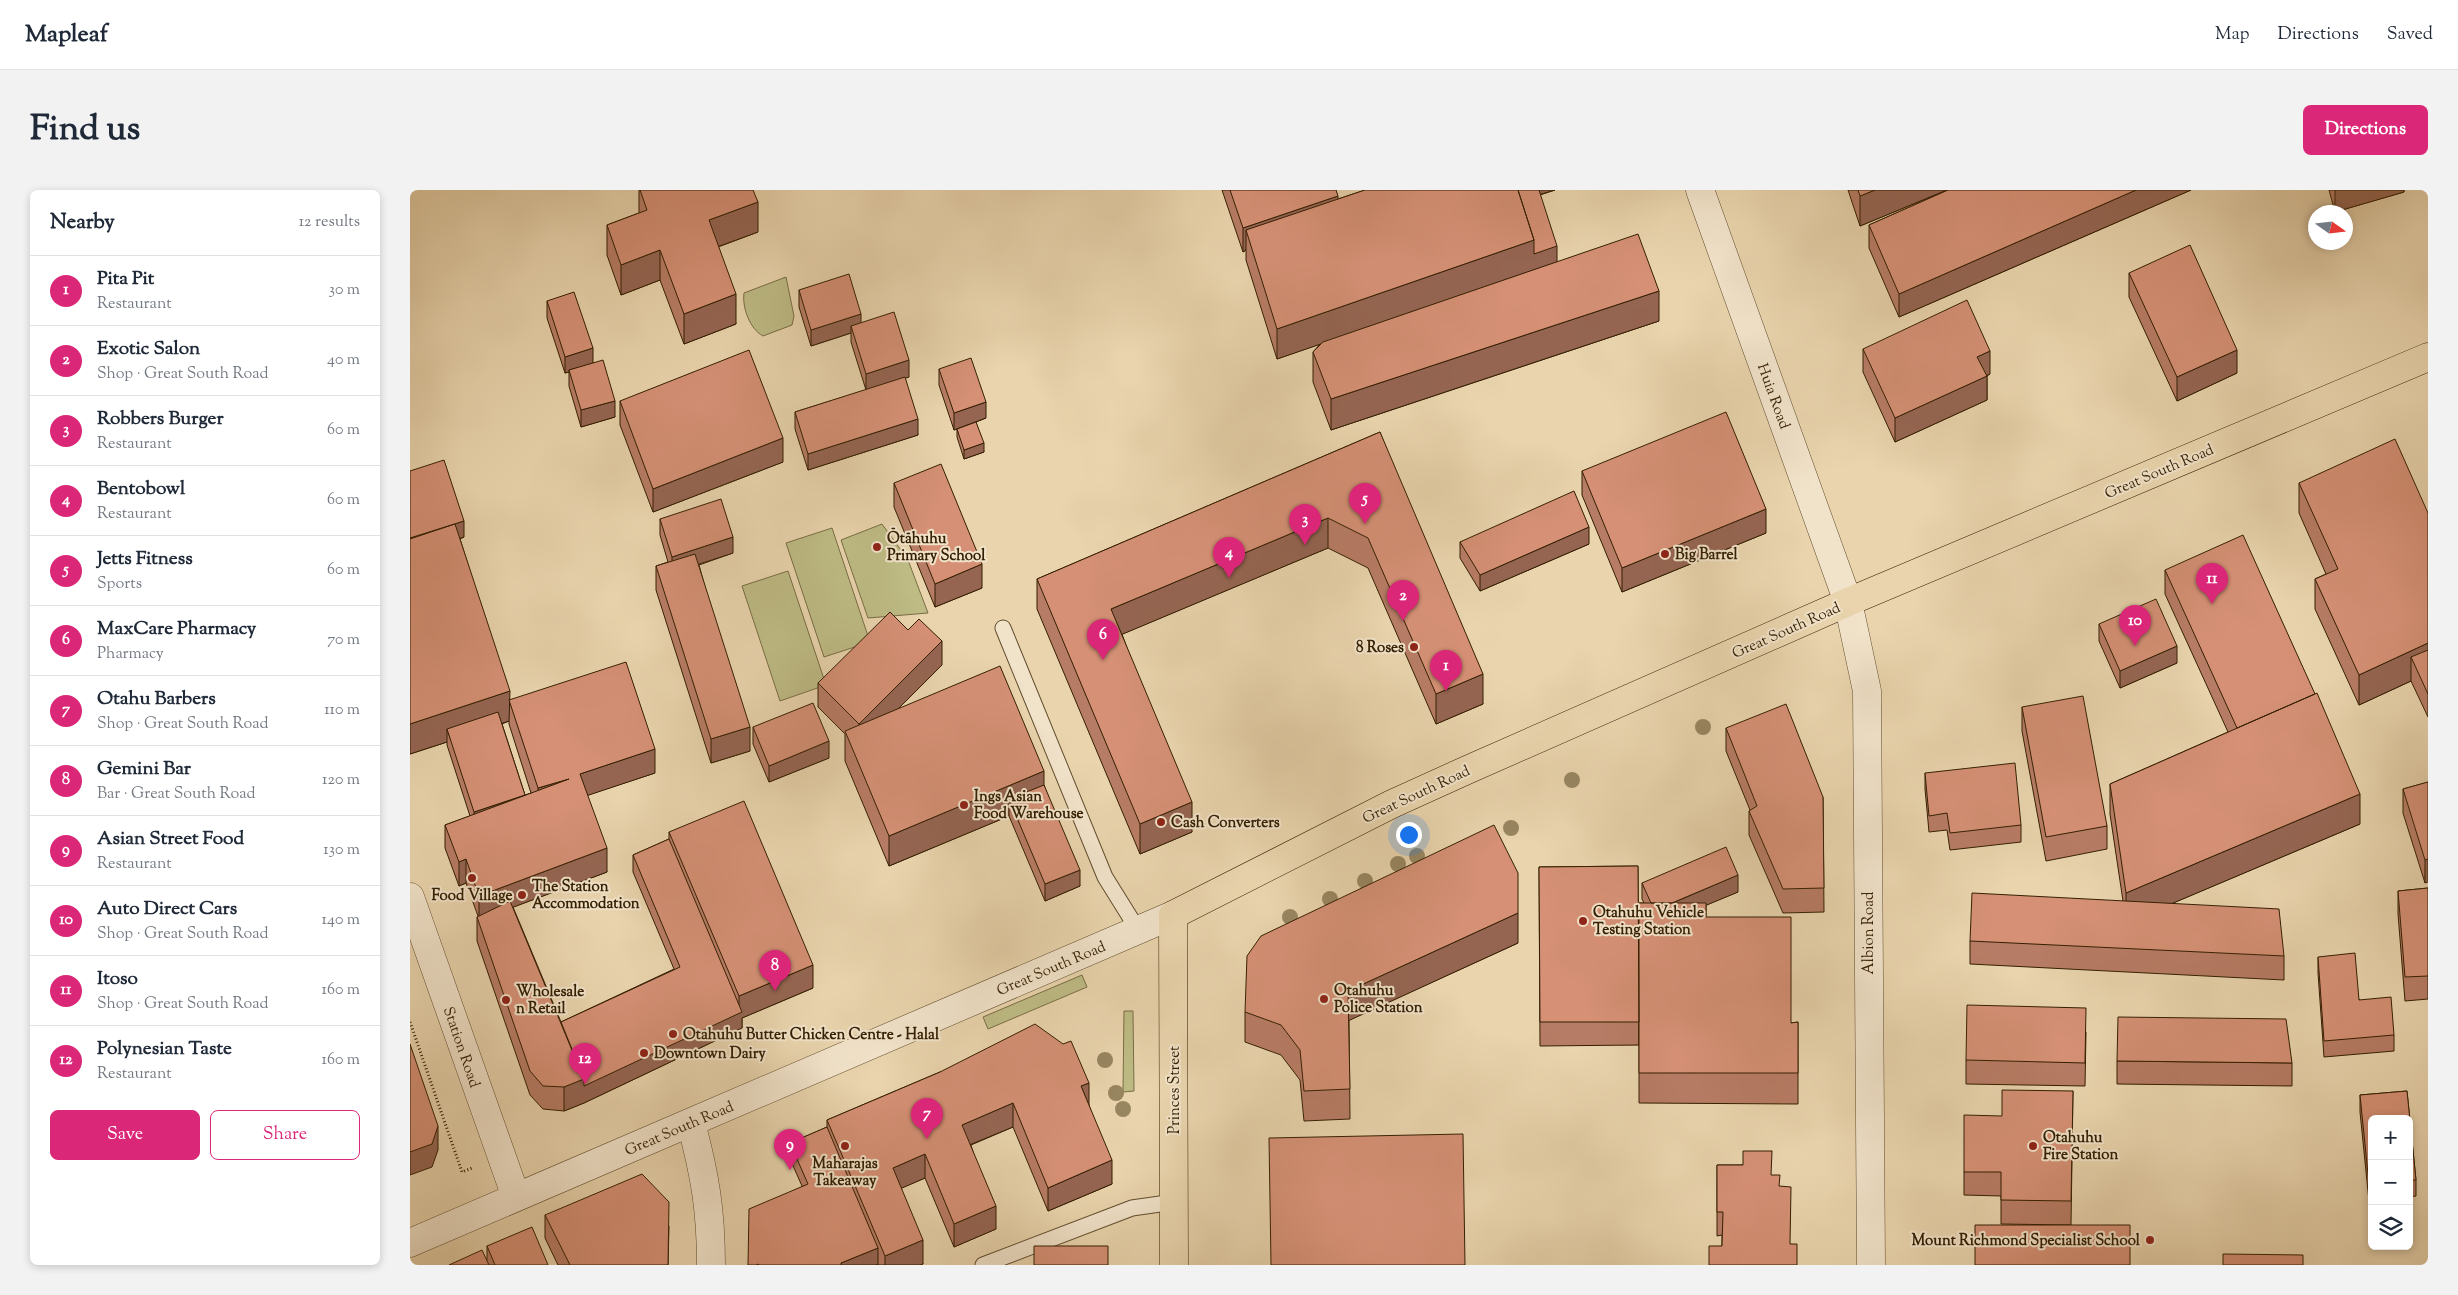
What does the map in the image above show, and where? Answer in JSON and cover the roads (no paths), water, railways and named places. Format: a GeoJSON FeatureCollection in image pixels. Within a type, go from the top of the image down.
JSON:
{"type":"FeatureCollection","features":[{"type":"Feature","properties":{"kind":"main road","name":"Great South Road"},"geometry":{"type":"LineString","coordinates":[[1174,914],[1392,804],[1848,602],[2428,357]]}},
{"type":"Feature","properties":{"kind":"main road","name":"Princes Street"},"geometry":{"type":"LineString","coordinates":[[1174,914],[1174,1265]]}},
{"type":"Feature","properties":{"kind":"street","name":"Huia Road"},"geometry":{"type":"LineString","coordinates":[[1700,190],[1848,602]]}},
{"type":"Feature","properties":{"kind":"street","name":"Albion Road"},"geometry":{"type":"LineString","coordinates":[[1848,602],[1867,691],[1871,1265]]}},
{"type":"Feature","properties":{"kind":"street","name":"Station Road"},"geometry":{"type":"LineString","coordinates":[[410,897],[516,1198]]}},
{"type":"Feature","properties":{"kind":"street","name":"Great South Road"},"geometry":{"type":"LineString","coordinates":[[410,1243],[1174,914]]}},
{"type":"Feature","properties":{"kind":"street"},"geometry":{"type":"LineString","coordinates":[[691,1123],[704,1166],[708,1196],[711,1265]]}},
{"type":"Feature","properties":{"kind":"lane"},"geometry":{"type":"LineString","coordinates":[[1002,628],[1105,877],[1138,930]]}},
{"type":"Feature","properties":{"kind":"lane"},"geometry":{"type":"LineString","coordinates":[[983,1265],[1132,1208],[1174,1202]]}},
{"type":"Feature","properties":{"kind":"place","name":"Jetts Fitness"},"geometry":{"type":"Point","coordinates":[1365,524]}},
{"type":"Feature","properties":{"kind":"place","name":"Robbers Burger"},"geometry":{"type":"Point","coordinates":[1305,545]}},
{"type":"Feature","properties":{"kind":"place","name":"Ōtāhuhu Primary School"},"geometry":{"type":"Point","coordinates":[877,547]}},
{"type":"Feature","properties":{"kind":"place","name":"Big Barrel"},"geometry":{"type":"Point","coordinates":[1665,554]}},
{"type":"Feature","properties":{"kind":"place","name":"Bentobowl"},"geometry":{"type":"Point","coordinates":[1229,578]}},
{"type":"Feature","properties":{"kind":"place","name":"Itoso"},"geometry":{"type":"Point","coordinates":[2212,604]}},
{"type":"Feature","properties":{"kind":"place","name":"Exotic Salon"},"geometry":{"type":"Point","coordinates":[1403,621]}},
{"type":"Feature","properties":{"kind":"place","name":"Auto Direct Cars"},"geometry":{"type":"Point","coordinates":[2135,646]}},
{"type":"Feature","properties":{"kind":"place","name":"8 Roses"},"geometry":{"type":"Point","coordinates":[1414,647]}},
{"type":"Feature","properties":{"kind":"place","name":"MaxCare Pharmacy"},"geometry":{"type":"Point","coordinates":[1103,660]}},
{"type":"Feature","properties":{"kind":"place","name":"Pita Pit"},"geometry":{"type":"Point","coordinates":[1446,691]}},
{"type":"Feature","properties":{"kind":"place","name":"Ings Asian Food Warehouse"},"geometry":{"type":"Point","coordinates":[964,805]}},
{"type":"Feature","properties":{"kind":"place","name":"Cash Converters"},"geometry":{"type":"Point","coordinates":[1161,822]}},
{"type":"Feature","properties":{"kind":"place","name":"Food Village"},"geometry":{"type":"Point","coordinates":[472,878]}},
{"type":"Feature","properties":{"kind":"place","name":"The Station Accommodation"},"geometry":{"type":"Point","coordinates":[522,895]}},
{"type":"Feature","properties":{"kind":"place","name":"Otahuhu Vehicle Testing Station"},"geometry":{"type":"Point","coordinates":[1583,921]}},
{"type":"Feature","properties":{"kind":"place","name":"Gemini Bar"},"geometry":{"type":"Point","coordinates":[775,991]}},
{"type":"Feature","properties":{"kind":"place","name":"Otahuhu Police Station"},"geometry":{"type":"Point","coordinates":[1324,999]}},
{"type":"Feature","properties":{"kind":"place","name":"Wholesale n Retail"},"geometry":{"type":"Point","coordinates":[506,1000]}},
{"type":"Feature","properties":{"kind":"place","name":"Otahuhu Butter Chicken Centre - Halal"},"geometry":{"type":"Point","coordinates":[673,1034]}},
{"type":"Feature","properties":{"kind":"place","name":"Downtown Dairy"},"geometry":{"type":"Point","coordinates":[644,1053]}},
{"type":"Feature","properties":{"kind":"place","name":"Polynesian Taste"},"geometry":{"type":"Point","coordinates":[585,1084]}},
{"type":"Feature","properties":{"kind":"place","name":"Otahu Barbers"},"geometry":{"type":"Point","coordinates":[927,1139]}},
{"type":"Feature","properties":{"kind":"place","name":"Maharajas Takeaway"},"geometry":{"type":"Point","coordinates":[845,1146]}},
{"type":"Feature","properties":{"kind":"place","name":"Otahuhu Fire Station"},"geometry":{"type":"Point","coordinates":[2033,1146]}},
{"type":"Feature","properties":{"kind":"place","name":"Asian Street Food"},"geometry":{"type":"Point","coordinates":[790,1170]}},
{"type":"Feature","properties":{"kind":"place","name":"Mount Richmond Specialist School"},"geometry":{"type":"Point","coordinates":[2150,1240]}}]}
